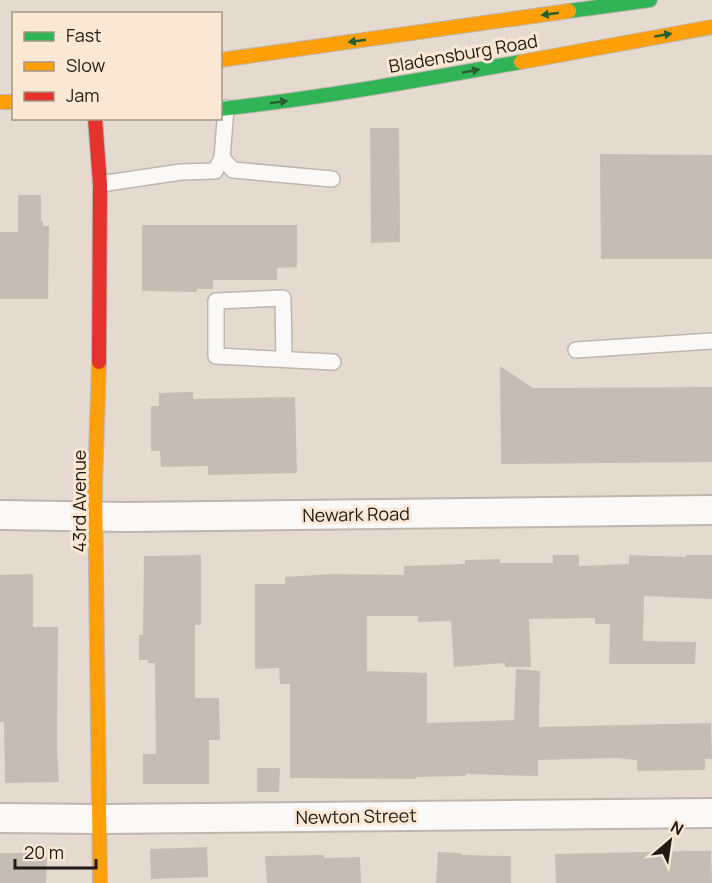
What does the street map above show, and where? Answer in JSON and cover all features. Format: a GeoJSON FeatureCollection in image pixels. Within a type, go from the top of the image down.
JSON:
{"type":"FeatureCollection","features":[{"type":"Feature","properties":{"kind":"main road","name":"Bladensburg Road"},"geometry":{"type":"LineString","coordinates":[[222,60],[650,0]]}},
{"type":"Feature","properties":{"kind":"main road","name":"Bladensburg Road"},"geometry":{"type":"LineString","coordinates":[[223,108],[282,102],[387,86],[712,27]]}},
{"type":"Feature","properties":{"kind":"main road","name":"43rd Avenue"},"geometry":{"type":"LineString","coordinates":[[95,120],[100,184],[99,363],[95,486],[100,883]]}},
{"type":"Feature","properties":{"kind":"street","name":"Newark Road"},"geometry":{"type":"LineString","coordinates":[[0,515],[97,517],[712,510]]}},
{"type":"Feature","properties":{"kind":"street","name":"Newton Street"},"geometry":{"type":"LineString","coordinates":[[0,818],[712,813]]}},
{"type":"Feature","properties":{"kind":"lane"},"geometry":{"type":"LineString","coordinates":[[100,184],[181,172],[215,171],[222,158],[223,108]]}},
{"type":"Feature","properties":{"kind":"lane"},"geometry":{"type":"LineString","coordinates":[[222,158],[232,170],[332,179]]}},
{"type":"Feature","properties":{"kind":"lane"},"geometry":{"type":"LineString","coordinates":[[284,359],[283,298],[216,301],[216,356],[333,362]]}},
{"type":"Feature","properties":{"kind":"lane"},"geometry":{"type":"LineString","coordinates":[[576,350],[712,341]]}},
{"type":"Feature","properties":{"kind":"building"},"geometry":{"type":"Polygon","coordinates":[[[370,128],[399,128],[400,242],[371,243],[370,128]]]}},
{"type":"Feature","properties":{"kind":"building"},"geometry":{"type":"Polygon","coordinates":[[[600,154],[712,155],[712,259],[601,259],[600,154]]]}},
{"type":"Feature","properties":{"kind":"building"},"geometry":{"type":"Polygon","coordinates":[[[18,195],[41,195],[41,221],[43,221],[43,226],[49,226],[48,299],[0,299],[0,232],[18,232],[18,195]]]}},
{"type":"Feature","properties":{"kind":"building"},"geometry":{"type":"Polygon","coordinates":[[[142,225],[297,225],[297,267],[277,268],[277,280],[213,280],[213,289],[197,289],[197,292],[142,291],[142,225]]]}},
{"type":"Feature","properties":{"kind":"building"},"geometry":{"type":"Polygon","coordinates":[[[500,366],[533,388],[712,387],[712,462],[501,464],[500,366]]]}},
{"type":"Feature","properties":{"kind":"building"},"geometry":{"type":"Polygon","coordinates":[[[193,392],[193,399],[295,397],[297,473],[208,475],[208,466],[161,467],[160,451],[151,451],[151,406],[159,406],[159,393],[193,392]]]}},
{"type":"Feature","properties":{"kind":"building"},"geometry":{"type":"Polygon","coordinates":[[[201,555],[201,625],[195,625],[195,698],[219,698],[220,740],[209,740],[209,784],[143,784],[143,754],[156,754],[155,663],[139,660],[139,635],[143,635],[144,556],[201,555]]]}},
{"type":"Feature","properties":{"kind":"building"},"geometry":{"type":"Polygon","coordinates":[[[553,555],[579,555],[579,566],[629,564],[629,555],[686,557],[686,555],[712,555],[712,599],[644,596],[643,641],[696,642],[695,664],[609,664],[610,624],[595,624],[595,618],[529,619],[531,667],[505,667],[505,663],[454,667],[451,621],[418,622],[418,616],[367,616],[367,671],[427,673],[427,723],[514,720],[516,669],[540,671],[539,727],[711,723],[712,759],[705,759],[705,770],[637,771],[637,760],[616,758],[538,760],[538,776],[466,774],[466,776],[416,777],[416,779],[290,778],[290,684],[280,684],[279,668],[255,669],[255,584],[285,584],[285,577],[333,574],[404,575],[404,566],[465,564],[465,560],[500,559],[500,563],[553,563],[553,555]]]}},
{"type":"Feature","properties":{"kind":"building"},"geometry":{"type":"Polygon","coordinates":[[[33,574],[33,627],[58,627],[59,782],[5,783],[4,722],[0,722],[0,575],[33,574]]]}},
{"type":"Feature","properties":{"kind":"building"},"geometry":{"type":"Polygon","coordinates":[[[257,768],[280,768],[279,792],[257,792],[257,768]]]}},
{"type":"Feature","properties":{"kind":"building"},"geometry":{"type":"Polygon","coordinates":[[[207,847],[208,877],[151,879],[150,849],[207,847]]]}},
{"type":"Feature","properties":{"kind":"building"},"geometry":{"type":"Polygon","coordinates":[[[711,851],[712,883],[556,883],[555,854],[711,851]]]}},
{"type":"Feature","properties":{"kind":"building"},"geometry":{"type":"Polygon","coordinates":[[[438,852],[511,856],[511,883],[436,883],[438,852]]]}},
{"type":"Feature","properties":{"kind":"building"},"geometry":{"type":"Polygon","coordinates":[[[0,853],[45,853],[44,857],[47,857],[46,883],[0,883],[0,853]]]}},
{"type":"Feature","properties":{"kind":"building"},"geometry":{"type":"Polygon","coordinates":[[[324,855],[324,858],[360,857],[361,883],[267,883],[265,856],[324,855]]]}},
{"type":"Feature","properties":{"kind":"traffic: fast"},"geometry":{"type":"LineString","coordinates":[[569,11],[650,0]]}},
{"type":"Feature","properties":{"kind":"traffic: fast"},"geometry":{"type":"LineString","coordinates":[[222,109],[333,94],[521,62]]}},
{"type":"Feature","properties":{"kind":"traffic: slow"},"geometry":{"type":"LineString","coordinates":[[222,60],[569,11]]}},
{"type":"Feature","properties":{"kind":"traffic: slow"},"geometry":{"type":"LineString","coordinates":[[521,62],[712,27]]}},
{"type":"Feature","properties":{"kind":"traffic: slow"},"geometry":{"type":"LineString","coordinates":[[0,102],[12,102]]}},
{"type":"Feature","properties":{"kind":"traffic: slow"},"geometry":{"type":"LineString","coordinates":[[99,362],[95,486],[100,883]]}},
{"type":"Feature","properties":{"kind":"traffic: jam"},"geometry":{"type":"LineString","coordinates":[[95,120],[100,184],[99,362]]}}]}
